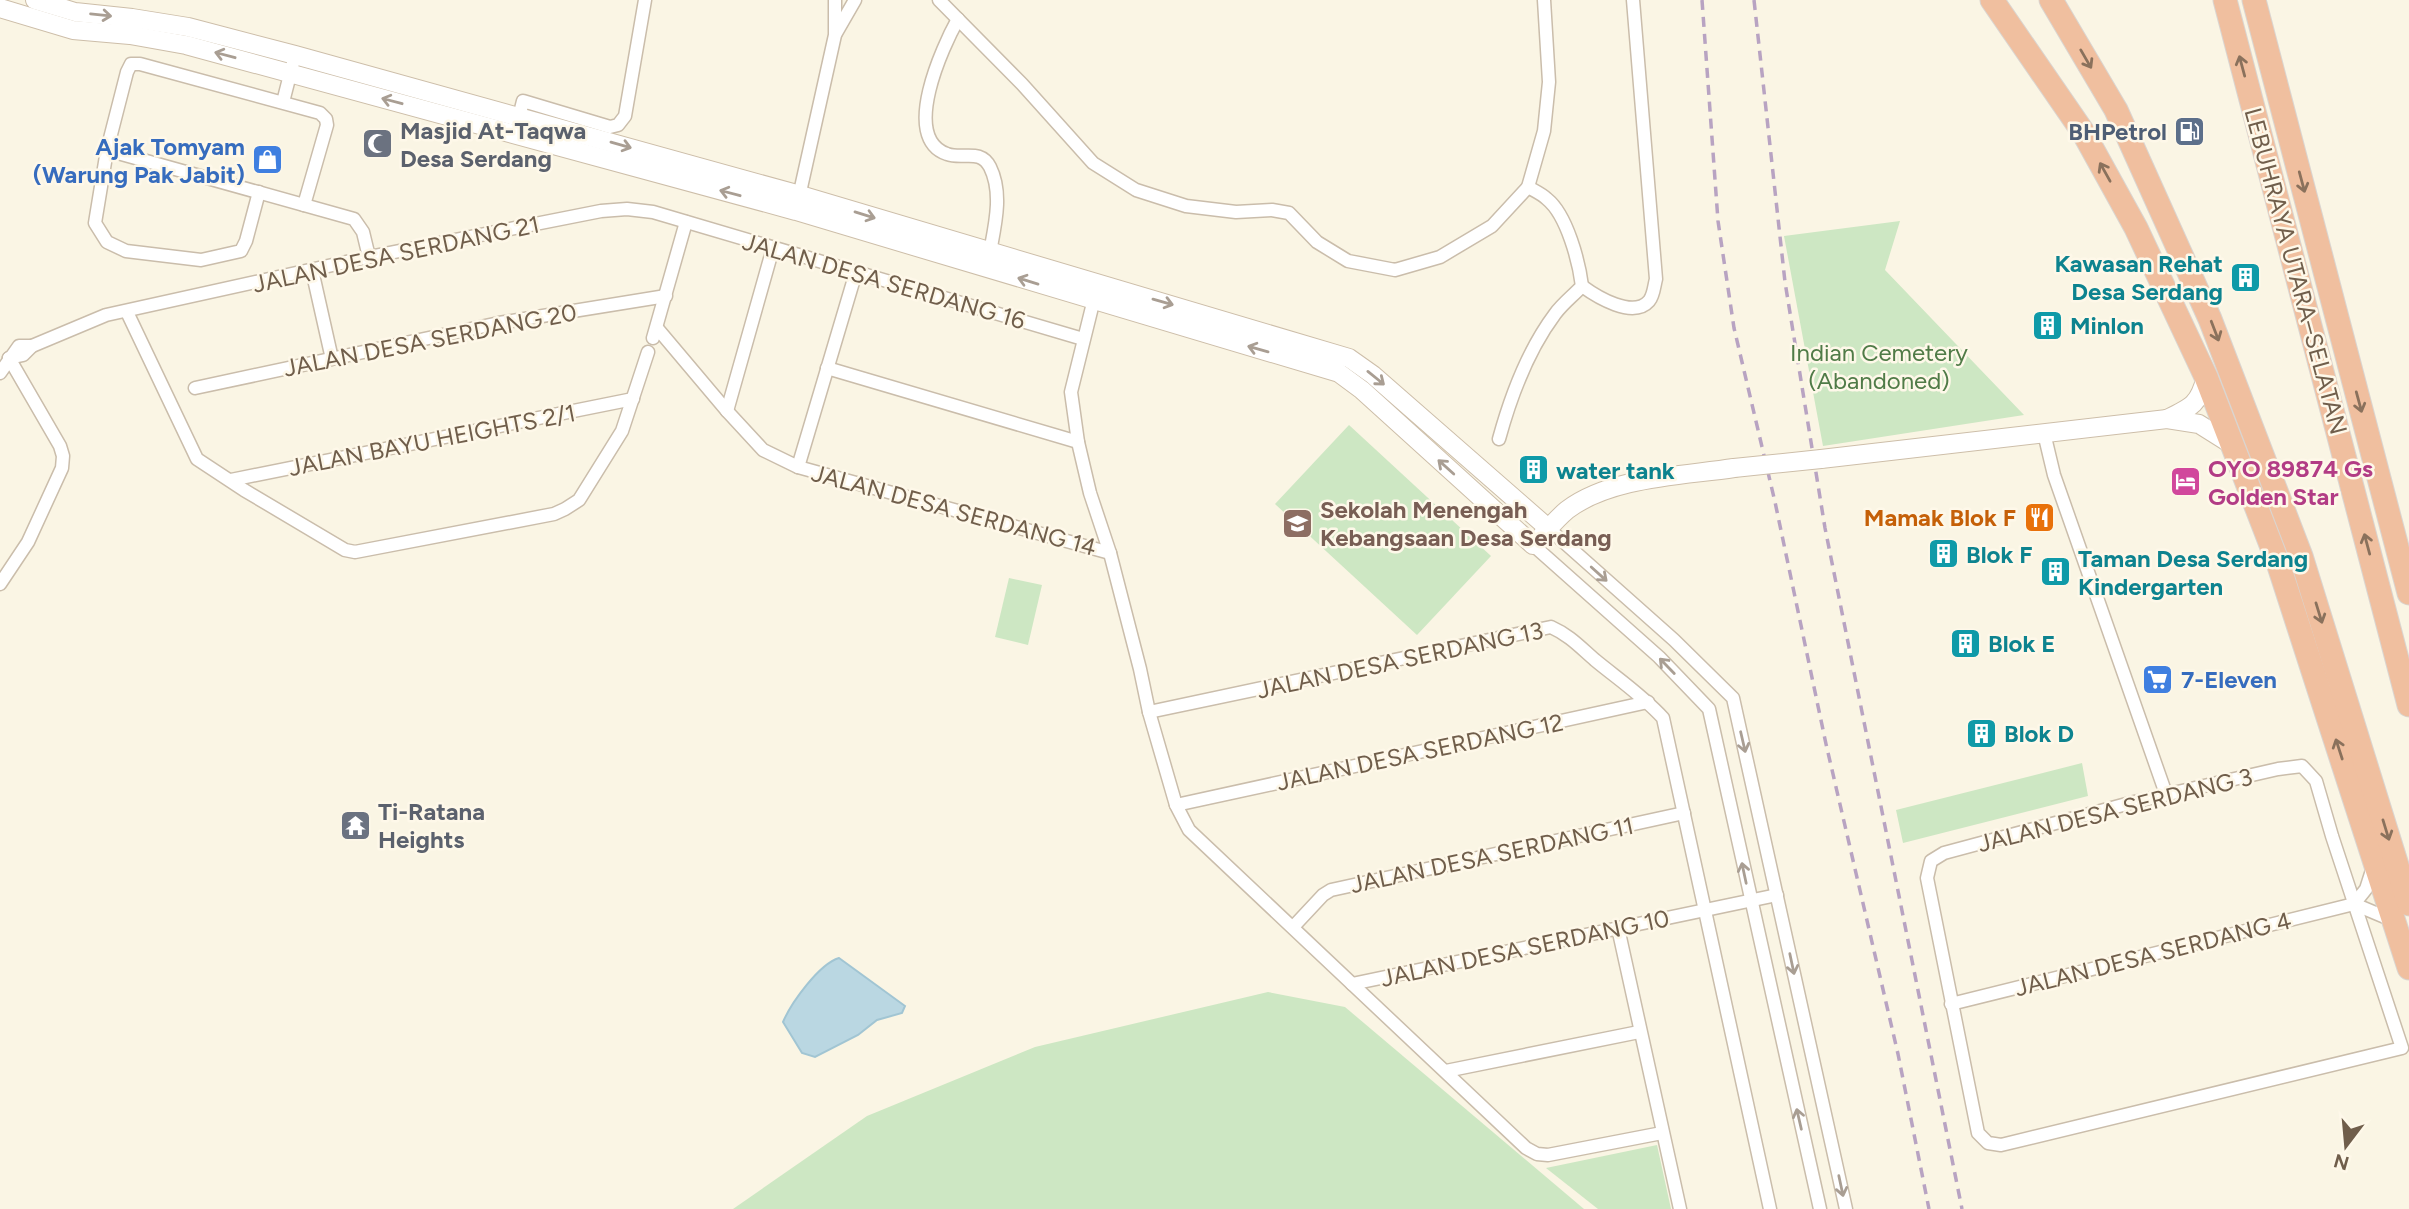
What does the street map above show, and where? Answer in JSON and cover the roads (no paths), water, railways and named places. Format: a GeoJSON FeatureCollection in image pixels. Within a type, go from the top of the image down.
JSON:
{"type":"FeatureCollection","features":[{"type":"Feature","properties":{"kind":"highway"},"geometry":{"type":"LineString","coordinates":[[1992,0],[2083,132],[2136,228],[2206,377],[2278,563],[2375,860],[2401,912]]}},
{"type":"Feature","properties":{"kind":"highway"},"geometry":{"type":"LineString","coordinates":[[2052,0],[2116,110],[2165,216],[2210,318],[2301,556],[2401,912],[2409,968]]}},
{"type":"Feature","properties":{"kind":"highway","name":"LEBUHRAYA UTARA–SELATAN"},"geometry":{"type":"LineString","coordinates":[[2225,0],[2409,705]]}},
{"type":"Feature","properties":{"kind":"highway","name":"LEBUHRAYA UTARA–SELATAN"},"geometry":{"type":"LineString","coordinates":[[2254,0],[2409,593]]}},
{"type":"Feature","properties":{"kind":"street"},"geometry":{"type":"LineString","coordinates":[[35,0],[75,12],[188,27],[519,117],[798,203],[1093,301],[1339,373],[1362,390],[1659,657],[1709,709],[1820,1209]]}},
{"type":"Feature","properties":{"kind":"street"},"geometry":{"type":"LineString","coordinates":[[519,117],[523,101],[610,127],[618,125],[625,116],[645,0]]}},
{"type":"Feature","properties":{"kind":"street"},"geometry":{"type":"LineString","coordinates":[[798,203],[835,34],[835,0]]}},
{"type":"Feature","properties":{"kind":"street"},"geometry":{"type":"LineString","coordinates":[[835,34],[855,0]]}},
{"type":"Feature","properties":{"kind":"street"},"geometry":{"type":"LineString","coordinates":[[939,0],[1023,84],[1093,163],[1136,191],[1186,206],[1236,212],[1272,210],[1289,213],[1317,243],[1348,261],[1395,270],[1440,257],[1492,226],[1528,187],[1544,131],[1549,82],[1544,0]]}},
{"type":"Feature","properties":{"kind":"street"},"geometry":{"type":"LineString","coordinates":[[1528,187],[1550,200],[1565,226],[1578,260],[1582,286],[1599,298],[1621,306],[1636,307],[1648,303],[1653,295],[1656,279],[1633,0]]}},
{"type":"Feature","properties":{"kind":"street"},"geometry":{"type":"LineString","coordinates":[[0,8],[73,30],[130,35],[186,45],[290,74],[990,252],[1349,358],[1548,528],[1674,640],[1733,698],[1846,1209]]}},
{"type":"Feature","properties":{"kind":"street"},"geometry":{"type":"LineString","coordinates":[[958,19],[932,76],[926,123],[931,141],[939,150],[949,155],[961,157],[970,154],[980,157],[989,166],[996,186],[997,207],[990,252]]}},
{"type":"Feature","properties":{"kind":"street"},"geometry":{"type":"LineString","coordinates":[[283,102],[295,55]]}},
{"type":"Feature","properties":{"kind":"street"},"geometry":{"type":"LineString","coordinates":[[259,192],[241,251],[201,260],[126,251],[107,242],[95,223],[107,150],[131,64],[140,64],[320,113],[326,119],[327,125],[304,205]]}},
{"type":"Feature","properties":{"kind":"street"},"geometry":{"type":"LineString","coordinates":[[107,150],[354,219],[363,232],[369,257]]}},
{"type":"Feature","properties":{"kind":"street","name":"JALAN DESA SERDANG 21"},"geometry":{"type":"LineString","coordinates":[[9,358],[19,346],[32,346],[106,315],[369,257],[601,211],[627,209],[653,212],[686,222]]}},
{"type":"Feature","properties":{"kind":"street"},"geometry":{"type":"LineString","coordinates":[[666,296],[686,222]]}},
{"type":"Feature","properties":{"kind":"street","name":"JALAN DESA SERDANG 16"},"geometry":{"type":"LineString","coordinates":[[686,222],[1083,339]]}},
{"type":"Feature","properties":{"kind":"street"},"geometry":{"type":"LineString","coordinates":[[727,411],[774,248]]}},
{"type":"Feature","properties":{"kind":"street"},"geometry":{"type":"LineString","coordinates":[[312,270],[332,359]]}},
{"type":"Feature","properties":{"kind":"street"},"geometry":{"type":"LineString","coordinates":[[798,467],[856,272]]}},
{"type":"Feature","properties":{"kind":"street"},"geometry":{"type":"LineString","coordinates":[[1098,283],[1071,392],[1078,442],[1090,493],[1110,553],[1149,712],[1176,805],[1189,830],[1294,926],[1526,1149],[1537,1154],[1548,1154],[1662,1133]]}},
{"type":"Feature","properties":{"kind":"street"},"geometry":{"type":"LineString","coordinates":[[1499,439],[1514,390],[1529,358],[1556,313],[1582,286]]}},
{"type":"Feature","properties":{"kind":"street","name":"JALAN DESA SERDANG 14"},"geometry":{"type":"LineString","coordinates":[[666,296],[655,333],[764,450],[798,467],[1110,553]]}},
{"type":"Feature","properties":{"kind":"street","name":"JALAN DESA SERDANG 20"},"geometry":{"type":"LineString","coordinates":[[195,388],[499,323],[666,296]]}},
{"type":"Feature","properties":{"kind":"street"},"geometry":{"type":"LineString","coordinates":[[127,312],[197,459],[345,550],[355,552],[554,514],[579,500],[622,431],[648,352]]}},
{"type":"Feature","properties":{"kind":"street"},"geometry":{"type":"LineString","coordinates":[[0,373],[9,358],[64,456],[62,468],[28,542],[0,584]]}},
{"type":"Feature","properties":{"kind":"street"},"geometry":{"type":"LineString","coordinates":[[827,368],[1078,442]]}},
{"type":"Feature","properties":{"kind":"street"},"geometry":{"type":"LineString","coordinates":[[2167,419],[2193,405],[2201,397],[2206,377]]}},
{"type":"Feature","properties":{"kind":"street","name":"JALAN BAYU HEIGHTS 2/1"},"geometry":{"type":"LineString","coordinates":[[231,480],[632,399]]}},
{"type":"Feature","properties":{"kind":"street"},"geometry":{"type":"LineString","coordinates":[[1533,545],[1567,510],[1618,486],[1734,468],[2167,419],[2199,424],[2234,446]]}},
{"type":"Feature","properties":{"kind":"street"},"geometry":{"type":"LineString","coordinates":[[2044,433],[2054,475],[2166,794]]}},
{"type":"Feature","properties":{"kind":"street","name":"JALAN DESA SERDANG 13"},"geometry":{"type":"LineString","coordinates":[[1149,712],[1551,627],[1568,634],[1595,660],[1648,702],[1662,718],[1684,813]]}},
{"type":"Feature","properties":{"kind":"street","name":"JALAN DESA SERDANG 12"},"geometry":{"type":"LineString","coordinates":[[1176,805],[1648,702]]}},
{"type":"Feature","properties":{"kind":"street","name":"JALAN DESA SERDANG 3"},"geometry":{"type":"LineString","coordinates":[[1951,1004],[1927,878],[1931,861],[1944,853],[2166,794],[2302,766],[2316,781],[2354,904]]}},
{"type":"Feature","properties":{"kind":"street"},"geometry":{"type":"LineString","coordinates":[[1684,813],[1701,911],[1770,1209]]}},
{"type":"Feature","properties":{"kind":"street","name":"JALAN DESA SERDANG 11"},"geometry":{"type":"LineString","coordinates":[[1294,926],[1331,890],[1684,813]]}},
{"type":"Feature","properties":{"kind":"street"},"geometry":{"type":"LineString","coordinates":[[2354,904],[2366,889],[2375,860]]}},
{"type":"Feature","properties":{"kind":"street","name":"JALAN DESA SERDANG 10"},"geometry":{"type":"LineString","coordinates":[[1352,984],[1777,895]]}},
{"type":"Feature","properties":{"kind":"street"},"geometry":{"type":"LineString","coordinates":[[2354,904],[2401,912]]}},
{"type":"Feature","properties":{"kind":"street"},"geometry":{"type":"LineString","coordinates":[[1951,1004],[1978,1133],[1988,1143],[2001,1145],[2402,1048],[2354,904]]}},
{"type":"Feature","properties":{"kind":"street","name":"JALAN DESA SERDANG 4"},"geometry":{"type":"LineString","coordinates":[[1951,1004],[2354,904]]}},
{"type":"Feature","properties":{"kind":"street"},"geometry":{"type":"LineString","coordinates":[[1618,928],[1680,1209]]}},
{"type":"Feature","properties":{"kind":"street"},"geometry":{"type":"LineString","coordinates":[[1446,1071],[1639,1032]]}},
{"type":"Feature","properties":{"kind":"water"},"geometry":{"type":"Polygon","coordinates":[[[839,958],[905,1006],[902,1013],[877,1020],[858,1035],[815,1057],[802,1053],[783,1022],[806,985],[823,968],[839,958]]]}},
{"type":"Feature","properties":{"kind":"railway"},"geometry":{"type":"LineString","coordinates":[[1702,0],[1718,221],[1734,328],[1898,1054],[1929,1209]]}},
{"type":"Feature","properties":{"kind":"railway"},"geometry":{"type":"LineString","coordinates":[[1754,0],[1785,282],[1825,528],[1962,1209]]}},
{"type":"Feature","properties":{"kind":"place","name":"BHPetrol"},"geometry":{"type":"Point","coordinates":[2190,131]}},
{"type":"Feature","properties":{"kind":"place","name":"Masjid At-Taqwa Desa Serdang"},"geometry":{"type":"Point","coordinates":[377,144]}},
{"type":"Feature","properties":{"kind":"place","name":"Ajak Tomyam (Warung Pak Jabit)"},"geometry":{"type":"Point","coordinates":[268,160]}},
{"type":"Feature","properties":{"kind":"place","name":"Kawasan Rehat Desa Serdang"},"geometry":{"type":"Point","coordinates":[2246,277]}},
{"type":"Feature","properties":{"kind":"place","name":"Minlon"},"geometry":{"type":"Point","coordinates":[2047,325]}},
{"type":"Feature","properties":{"kind":"place","name":"water tank"},"geometry":{"type":"Point","coordinates":[1533,470]}},
{"type":"Feature","properties":{"kind":"place","name":"OYO 89874 Gs Golden Star"},"geometry":{"type":"Point","coordinates":[2185,482]}},
{"type":"Feature","properties":{"kind":"place","name":"Mamak Blok F"},"geometry":{"type":"Point","coordinates":[2039,517]}},
{"type":"Feature","properties":{"kind":"place","name":"Sekolah Menengah Kebangsaan Desa Serdang"},"geometry":{"type":"Point","coordinates":[1297,523]}},
{"type":"Feature","properties":{"kind":"place","name":"Blok F"},"geometry":{"type":"Point","coordinates":[1943,554]}},
{"type":"Feature","properties":{"kind":"place","name":"Taman Desa Serdang Kindergarten"},"geometry":{"type":"Point","coordinates":[2055,572]}},
{"type":"Feature","properties":{"kind":"place","name":"Blok E"},"geometry":{"type":"Point","coordinates":[1965,643]}},
{"type":"Feature","properties":{"kind":"place","name":"7-Eleven"},"geometry":{"type":"Point","coordinates":[2158,679]}},
{"type":"Feature","properties":{"kind":"place","name":"Blok D"},"geometry":{"type":"Point","coordinates":[1981,733]}},
{"type":"Feature","properties":{"kind":"place","name":"Ti-Ratana Heights"},"geometry":{"type":"Point","coordinates":[355,825]}},
{"type":"Feature","properties":{"kind":"park label","name":"Indian Cemetery (Abandoned)"},"geometry":{"type":"Point","coordinates":[1879,366]}}]}
